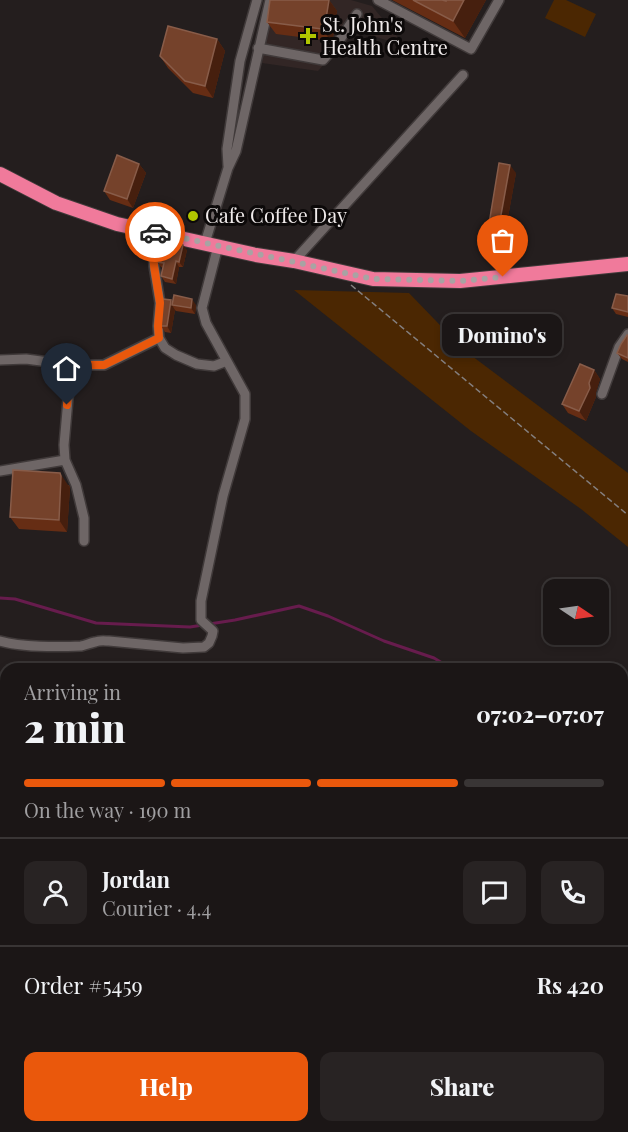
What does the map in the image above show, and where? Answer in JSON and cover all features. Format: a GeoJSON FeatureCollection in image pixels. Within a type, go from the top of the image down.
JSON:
{"type":"FeatureCollection","features":[{"type":"Feature","properties":{"kind":"highway"},"geometry":{"type":"LineString","coordinates":[[0,174],[56,203],[117,224],[373,279],[450,281],[628,264]]}},
{"type":"Feature","properties":{"kind":"street"},"geometry":{"type":"LineString","coordinates":[[228,168],[227,149],[240,62],[257,0]]}},
{"type":"Feature","properties":{"kind":"street"},"geometry":{"type":"LineString","coordinates":[[0,641],[27,645],[84,646],[97,641],[109,641],[183,648],[204,647],[212,636],[213,631],[201,620],[201,601],[223,496],[246,419],[246,394],[206,322],[202,308],[211,245],[228,168],[236,151],[270,0]]}},
{"type":"Feature","properties":{"kind":"street"},"geometry":{"type":"LineString","coordinates":[[378,0],[471,49],[499,0]]}},
{"type":"Feature","properties":{"kind":"street"},"geometry":{"type":"LineString","coordinates":[[258,48],[323,60],[338,44],[357,14]]}},
{"type":"Feature","properties":{"kind":"street"},"geometry":{"type":"LineString","coordinates":[[240,62],[255,64]]}},
{"type":"Feature","properties":{"kind":"street"},"geometry":{"type":"LineString","coordinates":[[294,261],[463,75]]}},
{"type":"Feature","properties":{"kind":"street"},"geometry":{"type":"LineString","coordinates":[[152,231],[154,266],[160,303],[159,338],[165,348],[176,356],[196,364],[214,366],[226,361]]}},
{"type":"Feature","properties":{"kind":"street"},"geometry":{"type":"LineString","coordinates":[[602,394],[619,347],[628,334]]}},
{"type":"Feature","properties":{"kind":"street"},"geometry":{"type":"LineString","coordinates":[[0,360],[26,359],[71,365],[104,365],[159,338]]}},
{"type":"Feature","properties":{"kind":"street"},"geometry":{"type":"LineString","coordinates":[[71,365],[64,446],[65,460],[76,485],[84,518],[84,541]]}},
{"type":"Feature","properties":{"kind":"street"},"geometry":{"type":"LineString","coordinates":[[0,471],[65,460]]}},
{"type":"Feature","properties":{"kind":"path"},"geometry":{"type":"LineString","coordinates":[[350,285],[628,515]]}},
{"type":"Feature","properties":{"kind":"shaded area","name":"St. John's Health Centre"},"geometry":{"type":"Polygon","coordinates":[[[277,0],[351,0],[372,6],[405,46],[354,30],[318,71],[262,63],[265,41],[277,0]]]}},
{"type":"Feature","properties":{"kind":"shaded area"},"geometry":{"type":"Polygon","coordinates":[[[554,0],[566,0],[596,14],[585,37],[545,18],[554,0]]]}},
{"type":"Feature","properties":{"kind":"shaded area"},"geometry":{"type":"Polygon","coordinates":[[[294,290],[409,293],[464,350],[628,473],[628,547],[581,509],[471,431],[294,290]]]}},
{"type":"Feature","properties":{"kind":"building"},"geometry":{"type":"Polygon","coordinates":[[[270,0],[329,0],[325,25],[322,29],[267,22],[270,0]]]}},
{"type":"Feature","properties":{"kind":"building"},"geometry":{"type":"Polygon","coordinates":[[[413,0],[446,1],[464,0],[453,21],[413,0]]]}},
{"type":"Feature","properties":{"kind":"building"},"geometry":{"type":"Polygon","coordinates":[[[168,26],[217,39],[205,86],[185,81],[160,56],[168,26]]]}},
{"type":"Feature","properties":{"kind":"building"},"geometry":{"type":"Polygon","coordinates":[[[117,155],[139,164],[127,199],[104,191],[117,155]]]}},
{"type":"Feature","properties":{"kind":"building"},"geometry":{"type":"Polygon","coordinates":[[[499,163],[510,165],[499,226],[489,224],[499,163]]]}},
{"type":"Feature","properties":{"kind":"building"},"geometry":{"type":"Polygon","coordinates":[[[156,241],[183,245],[172,279],[161,276],[164,263],[157,262],[156,241]]]}},
{"type":"Feature","properties":{"kind":"building"},"geometry":{"type":"Polygon","coordinates":[[[616,294],[628,296],[628,312],[612,308],[616,294]]]}},
{"type":"Feature","properties":{"kind":"building"},"geometry":{"type":"Polygon","coordinates":[[[174,295],[192,299],[191,308],[172,305],[174,295]]]}},
{"type":"Feature","properties":{"kind":"building"},"geometry":{"type":"Polygon","coordinates":[[[163,299],[171,300],[167,326],[161,326],[163,299]]]}},
{"type":"Feature","properties":{"kind":"building"},"geometry":{"type":"Polygon","coordinates":[[[628,336],[628,358],[617,353],[628,336]]]}},
{"type":"Feature","properties":{"kind":"building"},"geometry":{"type":"Polygon","coordinates":[[[580,364],[594,370],[589,383],[590,388],[579,411],[562,404],[580,364]]]}},
{"type":"Feature","properties":{"kind":"building"},"geometry":{"type":"Polygon","coordinates":[[[13,470],[60,473],[59,520],[10,517],[13,470]]]}},
{"type":"Feature","properties":{"kind":"waterway"},"geometry":{"type":"LineString","coordinates":[[0,598],[15,599],[96,623],[190,627],[299,606],[442,663]]}},
{"type":"Feature","properties":{"kind":"way so far"},"geometry":{"type":"LineString","coordinates":[[155,232],[373,279],[460,281],[503,277]]}},
{"type":"Feature","properties":{"kind":"place","name":"St. John's Health Centre"},"geometry":{"type":"Point","coordinates":[308,36]}},
{"type":"Feature","properties":{"kind":"place","name":"Cafe Coffee Day"},"geometry":{"type":"Point","coordinates":[193,216]}},
{"type":"Feature","properties":{"kind":"place","name":"Domino's"},"geometry":{"type":"Point","coordinates":[503,277]}},
{"type":"Feature","properties":{"kind":"route"},"geometry":{"type":"LineString","coordinates":[[67,405],[71,365],[104,365],[159,338],[160,303],[154,266],[152,231],[155,232]]}}]}
